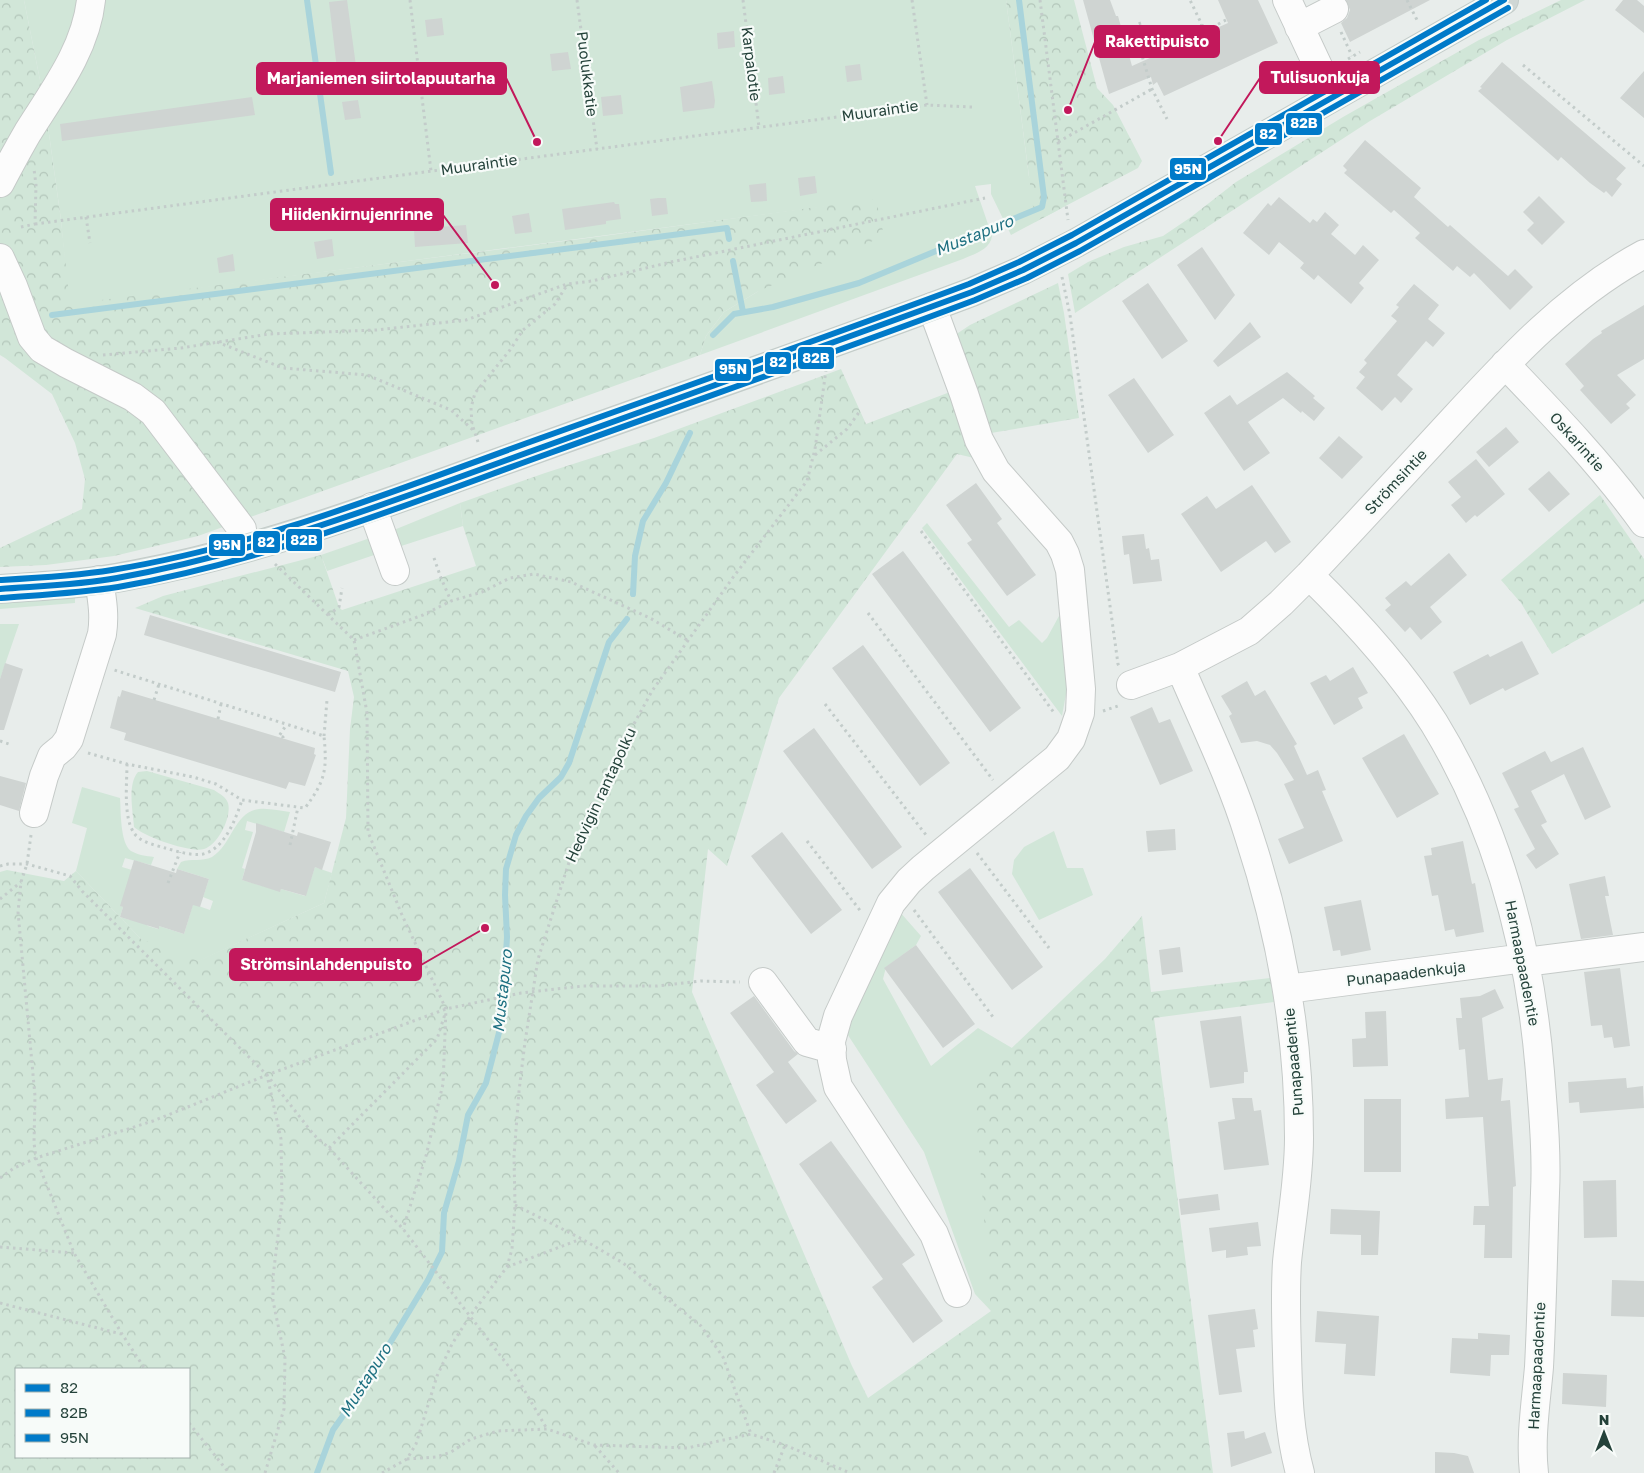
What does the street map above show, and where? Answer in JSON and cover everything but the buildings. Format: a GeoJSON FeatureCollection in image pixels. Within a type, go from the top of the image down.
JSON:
{"type":"FeatureCollection","features":[{"type":"Feature","properties":{"kind":"main road"},"geometry":{"type":"LineString","coordinates":[[0,589],[132,575],[203,560],[254,546],[372,507],[932,307],[1022,270],[1076,243],[1504,0]]}},
{"type":"Feature","properties":{"kind":"street"},"geometry":{"type":"LineString","coordinates":[[0,183],[62,78],[81,39],[89,17],[91,0]]}},
{"type":"Feature","properties":{"kind":"street"},"geometry":{"type":"LineString","coordinates":[[1287,0],[1332,96]]}},
{"type":"Feature","properties":{"kind":"street"},"geometry":{"type":"LineString","coordinates":[[1299,27],[1334,9]]}},
{"type":"Feature","properties":{"kind":"street","name":"Strömsintie"},"geometry":{"type":"LineString","coordinates":[[1131,685],[1180,667],[1249,631],[1282,603],[1309,575],[1505,364],[1560,312],[1588,289],[1644,254]]}},
{"type":"Feature","properties":{"kind":"street"},"geometry":{"type":"LineString","coordinates":[[0,258],[13,286],[32,337],[42,349],[133,397],[153,412],[242,529]]}},
{"type":"Feature","properties":{"kind":"street"},"geometry":{"type":"LineString","coordinates":[[932,307],[979,440],[996,471],[1059,542],[1065,554],[1070,570],[1081,689],[1080,713],[1066,748],[1057,758],[909,881],[891,903],[838,1016],[831,1041],[832,1060],[838,1087],[934,1234],[957,1293]]}},
{"type":"Feature","properties":{"kind":"street","name":"Oskarintie"},"geometry":{"type":"LineString","coordinates":[[1505,364],[1585,451],[1623,495],[1644,523]]}},
{"type":"Feature","properties":{"kind":"street"},"geometry":{"type":"LineString","coordinates":[[372,507],[395,571]]}},
{"type":"Feature","properties":{"kind":"street","name":"Harmaapaadentie"},"geometry":{"type":"LineString","coordinates":[[1309,575],[1370,640],[1403,680],[1433,721],[1458,764],[1501,867],[1525,960],[1537,1036],[1546,1189],[1539,1367],[1532,1459],[1534,1473]]}},
{"type":"Feature","properties":{"kind":"street"},"geometry":{"type":"LineString","coordinates":[[34,813],[44,776],[52,756],[69,739],[102,634],[104,612],[99,580]]}},
{"type":"Feature","properties":{"kind":"street","name":"Punapaadentie"},"geometry":{"type":"LineString","coordinates":[[1180,667],[1229,779],[1250,837],[1279,947],[1286,989],[1295,1057],[1299,1138],[1296,1196],[1285,1294],[1289,1415],[1293,1447],[1300,1473]]}},
{"type":"Feature","properties":{"kind":"street","name":"Punapaadenkuja"},"geometry":{"type":"LineString","coordinates":[[1286,989],[1644,947]]}},
{"type":"Feature","properties":{"kind":"street"},"geometry":{"type":"LineString","coordinates":[[764,982],[807,1042],[832,1049]]}},
{"type":"Feature","properties":{"kind":"path"},"geometry":{"type":"LineString","coordinates":[[410,0],[431,171]]}},
{"type":"Feature","properties":{"kind":"path","name":"Puolukkatie"},"geometry":{"type":"LineString","coordinates":[[578,0],[596,149]]}},
{"type":"Feature","properties":{"kind":"path","name":"Karpalotie"},"geometry":{"type":"LineString","coordinates":[[743,0],[760,127]]}},
{"type":"Feature","properties":{"kind":"path"},"geometry":{"type":"LineString","coordinates":[[912,0],[926,105]]}},
{"type":"Feature","properties":{"kind":"path"},"geometry":{"type":"LineString","coordinates":[[1040,0],[1068,217]]}},
{"type":"Feature","properties":{"kind":"path"},"geometry":{"type":"LineString","coordinates":[[1190,0],[1202,25],[1207,30],[1226,20],[1227,23]]}},
{"type":"Feature","properties":{"kind":"path"},"geometry":{"type":"LineString","coordinates":[[1407,0],[1417,20]]}},
{"type":"Feature","properties":{"kind":"path"},"geometry":{"type":"LineString","coordinates":[[1141,23],[1136,25],[1134,29],[1152,89],[1167,119]]}},
{"type":"Feature","properties":{"kind":"path"},"geometry":{"type":"LineString","coordinates":[[1142,52],[1202,25]]}},
{"type":"Feature","properties":{"kind":"path"},"geometry":{"type":"LineString","coordinates":[[1174,38],[1177,46]]}},
{"type":"Feature","properties":{"kind":"path"},"geometry":{"type":"LineString","coordinates":[[1523,65],[1644,166]]}},
{"type":"Feature","properties":{"kind":"path"},"geometry":{"type":"LineString","coordinates":[[1058,142],[1152,89]]}},
{"type":"Feature","properties":{"kind":"path","name":"Muuraintie"},"geometry":{"type":"LineString","coordinates":[[21,227],[61,220],[926,105],[972,107]]}},
{"type":"Feature","properties":{"kind":"path"},"geometry":{"type":"LineString","coordinates":[[28,134],[32,149],[36,185],[35,224]]}},
{"type":"Feature","properties":{"kind":"path"},"geometry":{"type":"LineString","coordinates":[[66,363],[89,356],[181,348],[269,334],[377,330],[466,320],[567,284],[592,281],[680,260],[985,198]]}},
{"type":"Feature","properties":{"kind":"path"},"geometry":{"type":"LineString","coordinates":[[86,217],[90,243]]}},
{"type":"Feature","properties":{"kind":"path"},"geometry":{"type":"LineString","coordinates":[[1061,274],[1070,315],[1118,664],[1131,685]]}},
{"type":"Feature","properties":{"kind":"path"},"geometry":{"type":"LineString","coordinates":[[478,442],[472,424],[471,408],[475,393],[510,350],[523,330],[555,304],[567,284]]}},
{"type":"Feature","properties":{"kind":"path"},"geometry":{"type":"LineString","coordinates":[[217,342],[283,368],[367,375],[451,410],[474,431]]}},
{"type":"Feature","properties":{"kind":"path","name":"Hedvigin rantapolku"},"geometry":{"type":"LineString","coordinates":[[407,1460],[416,1444],[437,1376],[452,1344],[470,1316],[507,1267],[512,1249],[515,1205],[514,1156],[519,1091],[538,959],[570,856],[612,764],[652,691],[734,576],[802,489],[811,470],[814,455],[826,366]]}},
{"type":"Feature","properties":{"kind":"path"},"geometry":{"type":"LineString","coordinates":[[814,455],[847,428],[860,411]]}},
{"type":"Feature","properties":{"kind":"path"},"geometry":{"type":"LineString","coordinates":[[921,531],[1072,736]]}},
{"type":"Feature","properties":{"kind":"path"},"geometry":{"type":"LineString","coordinates":[[434,558],[451,600]]}},
{"type":"Feature","properties":{"kind":"path"},"geometry":{"type":"LineString","coordinates":[[273,562],[354,640],[367,713],[368,832],[402,914],[446,1009],[443,1084],[426,1156],[403,1229]]}},
{"type":"Feature","properties":{"kind":"path"},"geometry":{"type":"LineString","coordinates":[[354,640],[422,616],[451,600],[482,592],[510,578],[534,574],[571,582],[650,618],[687,640]]}},
{"type":"Feature","properties":{"kind":"path"},"geometry":{"type":"LineString","coordinates":[[328,616],[339,608],[342,588]]}},
{"type":"Feature","properties":{"kind":"path"},"geometry":{"type":"LineString","coordinates":[[868,613],[1008,799]]}},
{"type":"Feature","properties":{"kind":"path"},"geometry":{"type":"LineString","coordinates":[[109,669],[324,736]]}},
{"type":"Feature","properties":{"kind":"path"},"geometry":{"type":"LineString","coordinates":[[154,700],[159,684]]}},
{"type":"Feature","properties":{"kind":"path"},"geometry":{"type":"LineString","coordinates":[[69,739],[84,752],[127,764],[193,777],[216,784],[242,800],[305,808],[317,792],[327,763],[324,736],[327,700]]}},
{"type":"Feature","properties":{"kind":"path"},"geometry":{"type":"LineString","coordinates":[[218,719],[221,704]]}},
{"type":"Feature","properties":{"kind":"path"},"geometry":{"type":"LineString","coordinates":[[825,704],[941,854]]}},
{"type":"Feature","properties":{"kind":"path"},"geometry":{"type":"LineString","coordinates":[[283,738],[278,736],[287,724]]}},
{"type":"Feature","properties":{"kind":"path"},"geometry":{"type":"LineString","coordinates":[[0,741],[9,744]]}},
{"type":"Feature","properties":{"kind":"path"},"geometry":{"type":"LineString","coordinates":[[127,764],[129,819],[134,834],[147,842],[180,852],[203,854],[212,850],[223,840],[235,823],[242,800]]}},
{"type":"Feature","properties":{"kind":"path"},"geometry":{"type":"LineString","coordinates":[[290,845],[298,807]]}},
{"type":"Feature","properties":{"kind":"path"},"geometry":{"type":"LineString","coordinates":[[964,834],[1049,948]]}},
{"type":"Feature","properties":{"kind":"path"},"geometry":{"type":"LineString","coordinates":[[807,841],[877,933]]}},
{"type":"Feature","properties":{"kind":"path"},"geometry":{"type":"LineString","coordinates":[[168,883],[180,852]]}},
{"type":"Feature","properties":{"kind":"path"},"geometry":{"type":"LineString","coordinates":[[0,866],[27,864],[70,876],[82,891],[267,1075],[314,1135],[329,1148],[403,1229],[516,1376],[547,1429]]}},
{"type":"Feature","properties":{"kind":"path"},"geometry":{"type":"LineString","coordinates":[[27,864],[21,882],[18,912],[35,1096],[34,1143],[36,1158],[74,1253],[144,1368]]}},
{"type":"Feature","properties":{"kind":"path"},"geometry":{"type":"LineString","coordinates":[[0,899],[21,882]]}},
{"type":"Feature","properties":{"kind":"path"},"geometry":{"type":"LineString","coordinates":[[901,891],[993,1017]]}},
{"type":"Feature","properties":{"kind":"path"},"geometry":{"type":"LineString","coordinates":[[0,1178],[14,1168],[36,1158],[153,1121],[267,1075],[446,1009],[521,993],[583,986],[657,986],[701,981],[764,982]]}},
{"type":"Feature","properties":{"kind":"path"},"geometry":{"type":"LineString","coordinates":[[329,1148],[437,1039],[446,1009]]}},
{"type":"Feature","properties":{"kind":"path"},"geometry":{"type":"LineString","coordinates":[[265,1473],[284,1409],[285,1358],[273,1301],[273,1277],[282,1202],[281,1140],[267,1075]]}},
{"type":"Feature","properties":{"kind":"path"},"geometry":{"type":"LineString","coordinates":[[515,1205],[582,1239],[622,1263],[701,1326],[723,1357],[751,1434]]}},
{"type":"Feature","properties":{"kind":"path"},"geometry":{"type":"LineString","coordinates":[[507,1267],[582,1239]]}},
{"type":"Feature","properties":{"kind":"path"},"geometry":{"type":"LineString","coordinates":[[0,1247],[74,1253]]}},
{"type":"Feature","properties":{"kind":"path"},"geometry":{"type":"LineString","coordinates":[[0,1303],[122,1334]]}},
{"type":"Feature","properties":{"kind":"path"},"geometry":{"type":"LineString","coordinates":[[190,1424],[229,1473]]}},
{"type":"Feature","properties":{"kind":"path"},"geometry":{"type":"LineString","coordinates":[[382,1473],[407,1460],[444,1455],[452,1452],[470,1439],[498,1431],[547,1429],[594,1445],[687,1448],[751,1434],[785,1445],[850,1473]]}},
{"type":"Feature","properties":{"kind":"path"},"geometry":{"type":"LineString","coordinates":[[594,1445],[619,1473]]}},
{"type":"Feature","properties":{"kind":"path"},"geometry":{"type":"LineString","coordinates":[[774,1473],[785,1445]]}},
{"type":"Feature","properties":{"kind":"green space"},"geometry":{"type":"Polygon","coordinates":[[[0,0],[24,0],[45,105],[61,220],[70,304],[876,199],[884,236],[757,292],[724,312],[706,336],[700,355],[198,536],[114,556],[46,565],[0,567],[0,548],[82,509],[85,479],[75,443],[52,394],[0,355],[0,0]]]}},
{"type":"Feature","properties":{"kind":"green space"},"geometry":{"type":"Polygon","coordinates":[[[24,0],[1006,0],[1029,177],[1062,208],[1011,235],[991,194],[991,184],[975,186],[992,236],[991,241],[981,251],[700,355],[706,336],[724,312],[757,292],[876,200],[69,305],[61,220],[45,105],[24,0]]]}},
{"type":"Feature","properties":{"kind":"green space"},"geometry":{"type":"Polygon","coordinates":[[[1006,0],[1074,0],[1097,88],[1113,105],[1142,161],[1138,168],[1035,222],[1006,0]]]}},
{"type":"Feature","properties":{"kind":"green space"},"geometry":{"type":"Polygon","coordinates":[[[1561,0],[1585,0],[1507,40],[1370,121],[1075,313],[1068,274],[1088,262],[1124,247],[1163,236],[1236,182],[1343,117],[1479,40],[1561,0]]]}},
{"type":"Feature","properties":{"kind":"green space"},"geometry":{"type":"Polygon","coordinates":[[[1058,283],[1079,418],[991,433],[955,335],[970,325],[1058,283]]]}},
{"type":"Feature","properties":{"kind":"green space"},"geometry":{"type":"Polygon","coordinates":[[[841,369],[866,424],[950,392],[974,458],[957,454],[779,698],[727,866],[708,849],[692,992],[852,1366],[868,1398],[991,1311],[974,1084],[1105,959],[1142,916],[1151,992],[1270,978],[1274,1002],[1154,1018],[1213,1473],[0,1473],[0,872],[7,870],[64,881],[76,871],[141,939],[198,961],[324,903],[346,818],[350,729],[354,697],[348,671],[135,608],[163,596],[321,555],[339,607],[342,610],[476,566],[463,526],[460,503],[654,438],[841,369]]]}},
{"type":"Feature","properties":{"kind":"green space"},"geometry":{"type":"Polygon","coordinates":[[[1600,495],[1644,559],[1644,602],[1552,654],[1521,603],[1501,580],[1600,495]]]}},
{"type":"Feature","properties":{"kind":"green space"},"geometry":{"type":"Polygon","coordinates":[[[460,503],[463,526],[395,548],[389,532],[460,503]]]}},
{"type":"Feature","properties":{"kind":"green space"},"geometry":{"type":"Polygon","coordinates":[[[927,523],[1009,627],[1019,620],[1042,643],[1047,638],[1059,616],[1064,619],[1068,683],[1062,716],[922,528],[927,523]]]}},
{"type":"Feature","properties":{"kind":"green space"},"geometry":{"type":"Polygon","coordinates":[[[373,537],[380,553],[327,571],[321,555],[373,537]]]}},
{"type":"Feature","properties":{"kind":"green space"},"geometry":{"type":"Polygon","coordinates":[[[75,597],[75,603],[0,609],[0,600],[75,597]]]}},
{"type":"Feature","properties":{"kind":"green space"},"geometry":{"type":"Polygon","coordinates":[[[0,624],[19,624],[0,679],[0,624]]]}},
{"type":"Feature","properties":{"kind":"green space"},"geometry":{"type":"Polygon","coordinates":[[[147,771],[214,790],[224,797],[228,803],[228,816],[223,830],[214,842],[204,849],[189,849],[157,839],[134,827],[133,784],[138,772],[147,771]]]}},
{"type":"Feature","properties":{"kind":"green space"},"geometry":{"type":"Polygon","coordinates":[[[82,787],[120,798],[123,834],[127,847],[136,853],[154,857],[151,865],[125,858],[122,867],[132,870],[121,906],[123,907],[120,917],[130,920],[133,910],[148,926],[158,929],[159,926],[184,934],[193,904],[210,910],[213,901],[203,897],[209,879],[177,869],[181,862],[212,857],[219,852],[238,822],[251,811],[271,809],[290,812],[284,832],[247,821],[245,830],[253,832],[242,868],[245,869],[242,880],[305,896],[315,867],[332,873],[324,903],[199,961],[274,1061],[141,939],[76,871],[87,828],[72,823],[82,787]]]}},
{"type":"Feature","properties":{"kind":"green space"},"geometry":{"type":"Polygon","coordinates":[[[1054,831],[1067,868],[1083,868],[1093,895],[1039,920],[1012,874],[1014,860],[1024,847],[1054,831]]]}},
{"type":"Feature","properties":{"kind":"green space"},"geometry":{"type":"Polygon","coordinates":[[[899,911],[921,936],[916,945],[886,967],[883,979],[931,1066],[978,1028],[1012,1048],[991,1311],[975,1294],[924,1152],[844,1029],[899,911]]]}},
{"type":"Feature","properties":{"kind":"waterway"},"geometry":{"type":"LineString","coordinates":[[307,0],[331,173]]}},
{"type":"Feature","properties":{"kind":"waterway","name":"Mustapuro"},"geometry":{"type":"LineString","coordinates":[[713,335],[734,314],[773,307],[859,283],[1042,207],[1044,197],[1019,0]]}},
{"type":"Feature","properties":{"kind":"waterway"},"geometry":{"type":"LineString","coordinates":[[52,315],[727,228],[729,239]]}},
{"type":"Feature","properties":{"kind":"waterway"},"geometry":{"type":"LineString","coordinates":[[733,261],[743,312]]}},
{"type":"Feature","properties":{"kind":"waterway","name":"Mustapuro"},"geometry":{"type":"LineString","coordinates":[[633,594],[635,556],[643,521],[666,483],[690,433]]}},
{"type":"Feature","properties":{"kind":"waterway","name":"Mustapuro"},"geometry":{"type":"LineString","coordinates":[[317,1473],[333,1430],[364,1386],[428,1280],[442,1252],[444,1213],[459,1161],[468,1115],[486,1083],[502,1021],[507,937],[506,869],[516,835],[526,816],[539,798],[561,777],[569,763],[609,642],[627,619]]}},
{"type":"Feature","properties":{"kind":"transit line","name":"95N"},"geometry":{"type":"LineString","coordinates":[[0,580],[112,570],[222,546],[276,531],[330,514],[969,284],[1019,262],[1072,235],[1486,0]]}},
{"type":"Feature","properties":{"kind":"transit line","name":"82"},"geometry":{"type":"LineString","coordinates":[[0,589],[74,584],[172,567],[226,554],[333,522],[972,292],[1023,270],[1076,243],[1504,0]]}},
{"type":"Feature","properties":{"kind":"transit line","name":"82B"},"geometry":{"type":"LineString","coordinates":[[1,598],[118,587],[174,576],[283,547],[390,511],[975,300],[1027,278],[1080,251],[1508,8]]}},
{"type":"Feature","properties":{"kind":"place","name":"Rakettipuisto"},"geometry":{"type":"Point","coordinates":[1068,110]}},
{"type":"Feature","properties":{"kind":"place","name":"Tulisuonkuja"},"geometry":{"type":"Point","coordinates":[1218,141]}},
{"type":"Feature","properties":{"kind":"place","name":"Marjaniemen siirtolapuutarha"},"geometry":{"type":"Point","coordinates":[537,142]}},
{"type":"Feature","properties":{"kind":"place","name":"Hiidenkirnujenrinne"},"geometry":{"type":"Point","coordinates":[495,285]}},
{"type":"Feature","properties":{"kind":"place","name":"Strömsinlahdenpuisto"},"geometry":{"type":"Point","coordinates":[485,928]}}]}
